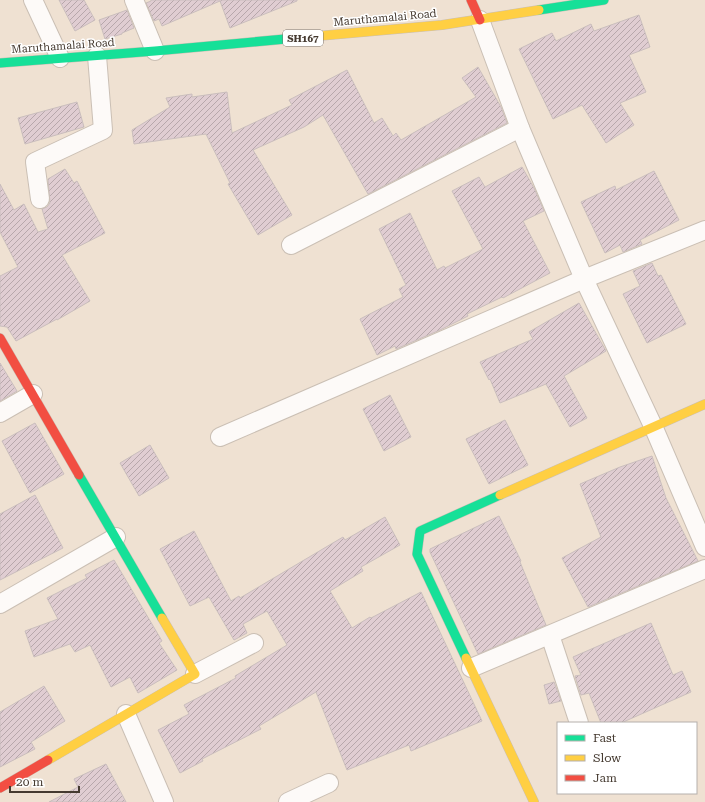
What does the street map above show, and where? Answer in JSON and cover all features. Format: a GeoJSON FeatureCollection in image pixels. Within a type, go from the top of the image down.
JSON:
{"type":"FeatureCollection","features":[{"type":"Feature","properties":{"kind":"street"},"geometry":{"type":"LineString","coordinates":[[33,0],[60,58]]}},
{"type":"Feature","properties":{"kind":"street"},"geometry":{"type":"LineString","coordinates":[[134,0],[155,51]]}},
{"type":"Feature","properties":{"kind":"street"},"geometry":{"type":"LineString","coordinates":[[471,0],[480,20],[520,128],[584,279],[653,426],[705,547]]}},
{"type":"Feature","properties":{"kind":"street","name":"Maruthamalai Road"},"geometry":{"type":"LineString","coordinates":[[0,63],[97,56],[401,29],[480,20],[604,0]]}},
{"type":"Feature","properties":{"kind":"street"},"geometry":{"type":"LineString","coordinates":[[40,199],[34,162],[103,130],[97,56]]}},
{"type":"Feature","properties":{"kind":"street"},"geometry":{"type":"LineString","coordinates":[[291,245],[520,128]]}},
{"type":"Feature","properties":{"kind":"street"},"geometry":{"type":"LineString","coordinates":[[220,437],[584,279],[705,230]]}},
{"type":"Feature","properties":{"kind":"street"},"geometry":{"type":"LineString","coordinates":[[0,338],[195,674]]}},
{"type":"Feature","properties":{"kind":"street"},"geometry":{"type":"LineString","coordinates":[[0,413],[33,394]]}},
{"type":"Feature","properties":{"kind":"street"},"geometry":{"type":"LineString","coordinates":[[534,802],[417,554],[420,531],[705,404]]}},
{"type":"Feature","properties":{"kind":"street"},"geometry":{"type":"LineString","coordinates":[[0,604],[116,538]]}},
{"type":"Feature","properties":{"kind":"street"},"geometry":{"type":"LineString","coordinates":[[471,668],[705,568]]}},
{"type":"Feature","properties":{"kind":"street"},"geometry":{"type":"LineString","coordinates":[[550,634],[579,722]]}},
{"type":"Feature","properties":{"kind":"street"},"geometry":{"type":"LineString","coordinates":[[0,788],[195,674],[254,643]]}},
{"type":"Feature","properties":{"kind":"street"},"geometry":{"type":"LineString","coordinates":[[126,714],[164,802]]}},
{"type":"Feature","properties":{"kind":"street"},"geometry":{"type":"LineString","coordinates":[[288,802],[329,783]]}},
{"type":"Feature","properties":{"kind":"building"},"geometry":{"type":"Polygon","coordinates":[[[59,0],[84,0],[95,20],[75,31],[59,0]]]}},
{"type":"Feature","properties":{"kind":"building"},"geometry":{"type":"Polygon","coordinates":[[[151,0],[297,1],[230,28],[220,1],[162,26],[159,19],[154,21],[146,3],[151,0]]]}},
{"type":"Feature","properties":{"kind":"building"},"geometry":{"type":"Polygon","coordinates":[[[127,10],[134,28],[122,34],[105,39],[99,20],[127,10]]]}},
{"type":"Feature","properties":{"kind":"building"},"geometry":{"type":"Polygon","coordinates":[[[639,15],[650,47],[629,55],[646,92],[620,103],[634,125],[606,143],[582,105],[553,119],[519,49],[552,33],[556,41],[591,24],[594,31],[639,15]]]}},
{"type":"Feature","properties":{"kind":"building"},"geometry":{"type":"Polygon","coordinates":[[[478,67],[501,107],[507,123],[368,194],[323,115],[304,127],[253,150],[292,215],[258,235],[228,184],[230,183],[206,134],[134,144],[132,130],[170,107],[166,98],[192,94],[192,97],[227,92],[232,133],[292,105],[289,100],[347,70],[374,123],[382,118],[393,136],[396,133],[401,140],[476,97],[462,78],[478,67]]]}},
{"type":"Feature","properties":{"kind":"building"},"geometry":{"type":"Polygon","coordinates":[[[77,102],[84,127],[25,144],[18,118],[77,102]]]}},
{"type":"Feature","properties":{"kind":"building"},"geometry":{"type":"Polygon","coordinates":[[[522,167],[534,188],[544,211],[523,221],[550,273],[503,298],[502,297],[467,314],[468,316],[440,330],[396,349],[395,346],[377,355],[360,319],[403,297],[399,289],[406,285],[379,229],[410,213],[437,270],[444,266],[445,268],[483,249],[452,191],[479,177],[485,187],[522,167]]]}},
{"type":"Feature","properties":{"kind":"building"},"geometry":{"type":"Polygon","coordinates":[[[65,169],[74,183],[77,181],[105,233],[62,255],[90,301],[16,341],[7,327],[0,326],[0,276],[18,267],[0,232],[0,184],[14,210],[24,204],[38,232],[48,229],[42,209],[47,207],[50,203],[48,179],[65,169]]]}},
{"type":"Feature","properties":{"kind":"building"},"geometry":{"type":"Polygon","coordinates":[[[654,171],[679,220],[640,240],[642,244],[623,252],[620,245],[605,253],[581,202],[615,186],[616,190],[654,171]]]}},
{"type":"Feature","properties":{"kind":"building"},"geometry":{"type":"Polygon","coordinates":[[[652,263],[658,276],[661,275],[686,324],[647,343],[623,294],[640,286],[633,271],[652,263]]]}},
{"type":"Feature","properties":{"kind":"building"},"geometry":{"type":"Polygon","coordinates":[[[579,303],[606,351],[564,376],[587,418],[570,427],[546,384],[500,403],[490,379],[489,380],[480,362],[533,339],[529,332],[579,303]]]}},
{"type":"Feature","properties":{"kind":"building"},"geometry":{"type":"Polygon","coordinates":[[[0,363],[17,391],[0,401],[0,363]]]}},
{"type":"Feature","properties":{"kind":"building"},"geometry":{"type":"Polygon","coordinates":[[[390,395],[411,437],[384,451],[363,409],[390,395]]]}},
{"type":"Feature","properties":{"kind":"building"},"geometry":{"type":"Polygon","coordinates":[[[505,420],[528,465],[489,484],[466,439],[505,420]]]}},
{"type":"Feature","properties":{"kind":"building"},"geometry":{"type":"Polygon","coordinates":[[[35,423],[64,474],[30,493],[2,441],[35,423]]]}},
{"type":"Feature","properties":{"kind":"building"},"geometry":{"type":"Polygon","coordinates":[[[150,445],[169,478],[139,496],[120,463],[150,445]]]}},
{"type":"Feature","properties":{"kind":"building"},"geometry":{"type":"Polygon","coordinates":[[[652,456],[666,498],[698,561],[588,607],[562,558],[601,537],[580,484],[620,467],[652,456]]]}},
{"type":"Feature","properties":{"kind":"building"},"geometry":{"type":"Polygon","coordinates":[[[35,495],[63,548],[0,580],[0,514],[35,495]]]}},
{"type":"Feature","properties":{"kind":"building"},"geometry":{"type":"Polygon","coordinates":[[[499,516],[521,561],[520,562],[546,625],[478,654],[430,552],[430,549],[499,516]]]}},
{"type":"Feature","properties":{"kind":"building"},"geometry":{"type":"Polygon","coordinates":[[[385,517],[400,545],[361,567],[363,571],[330,591],[352,628],[370,617],[371,618],[421,592],[482,721],[411,751],[409,745],[347,770],[316,692],[259,726],[261,729],[202,759],[203,761],[180,773],[158,730],[189,714],[184,705],[236,678],[235,676],[287,645],[267,611],[243,624],[247,633],[234,640],[209,597],[190,606],[160,549],[194,531],[231,601],[239,596],[240,598],[343,537],[345,540],[385,517]]]}},
{"type":"Feature","properties":{"kind":"building"},"geometry":{"type":"Polygon","coordinates":[[[114,560],[162,641],[159,643],[177,670],[138,693],[130,677],[111,687],[90,645],[75,652],[70,644],[34,657],[25,631],[58,619],[47,598],[87,578],[85,575],[114,560]]]}},
{"type":"Feature","properties":{"kind":"building"},"geometry":{"type":"Polygon","coordinates":[[[651,623],[673,675],[682,671],[691,692],[623,722],[601,722],[589,693],[581,695],[575,676],[581,675],[573,657],[651,623]]]}},
{"type":"Feature","properties":{"kind":"building"},"geometry":{"type":"Polygon","coordinates":[[[554,682],[561,701],[549,704],[544,685],[554,682]]]}},
{"type":"Feature","properties":{"kind":"building"},"geometry":{"type":"Polygon","coordinates":[[[44,686],[65,721],[31,742],[35,749],[0,767],[0,712],[44,686]]]}},
{"type":"Feature","properties":{"kind":"building"},"geometry":{"type":"Polygon","coordinates":[[[106,764],[126,802],[49,802],[78,787],[74,779],[106,764]]]}},
{"type":"Feature","properties":{"kind":"traffic: fast"},"geometry":{"type":"LineString","coordinates":[[539,10],[604,0]]}},
{"type":"Feature","properties":{"kind":"traffic: fast"},"geometry":{"type":"LineString","coordinates":[[0,63],[318,36]]}},
{"type":"Feature","properties":{"kind":"traffic: fast"},"geometry":{"type":"LineString","coordinates":[[79,475],[162,618]]}},
{"type":"Feature","properties":{"kind":"traffic: fast"},"geometry":{"type":"LineString","coordinates":[[466,658],[417,554],[420,531],[500,495]]}},
{"type":"Feature","properties":{"kind":"traffic: slow"},"geometry":{"type":"LineString","coordinates":[[318,36],[442,25],[539,10]]}},
{"type":"Feature","properties":{"kind":"traffic: slow"},"geometry":{"type":"LineString","coordinates":[[500,495],[705,404]]}},
{"type":"Feature","properties":{"kind":"traffic: slow"},"geometry":{"type":"LineString","coordinates":[[48,760],[195,674],[162,618]]}},
{"type":"Feature","properties":{"kind":"traffic: slow"},"geometry":{"type":"LineString","coordinates":[[466,658],[534,802]]}},
{"type":"Feature","properties":{"kind":"traffic: jam"},"geometry":{"type":"LineString","coordinates":[[471,0],[480,20]]}},
{"type":"Feature","properties":{"kind":"traffic: jam"},"geometry":{"type":"LineString","coordinates":[[0,338],[79,475]]}},
{"type":"Feature","properties":{"kind":"traffic: jam"},"geometry":{"type":"LineString","coordinates":[[0,788],[48,760]]}}]}
